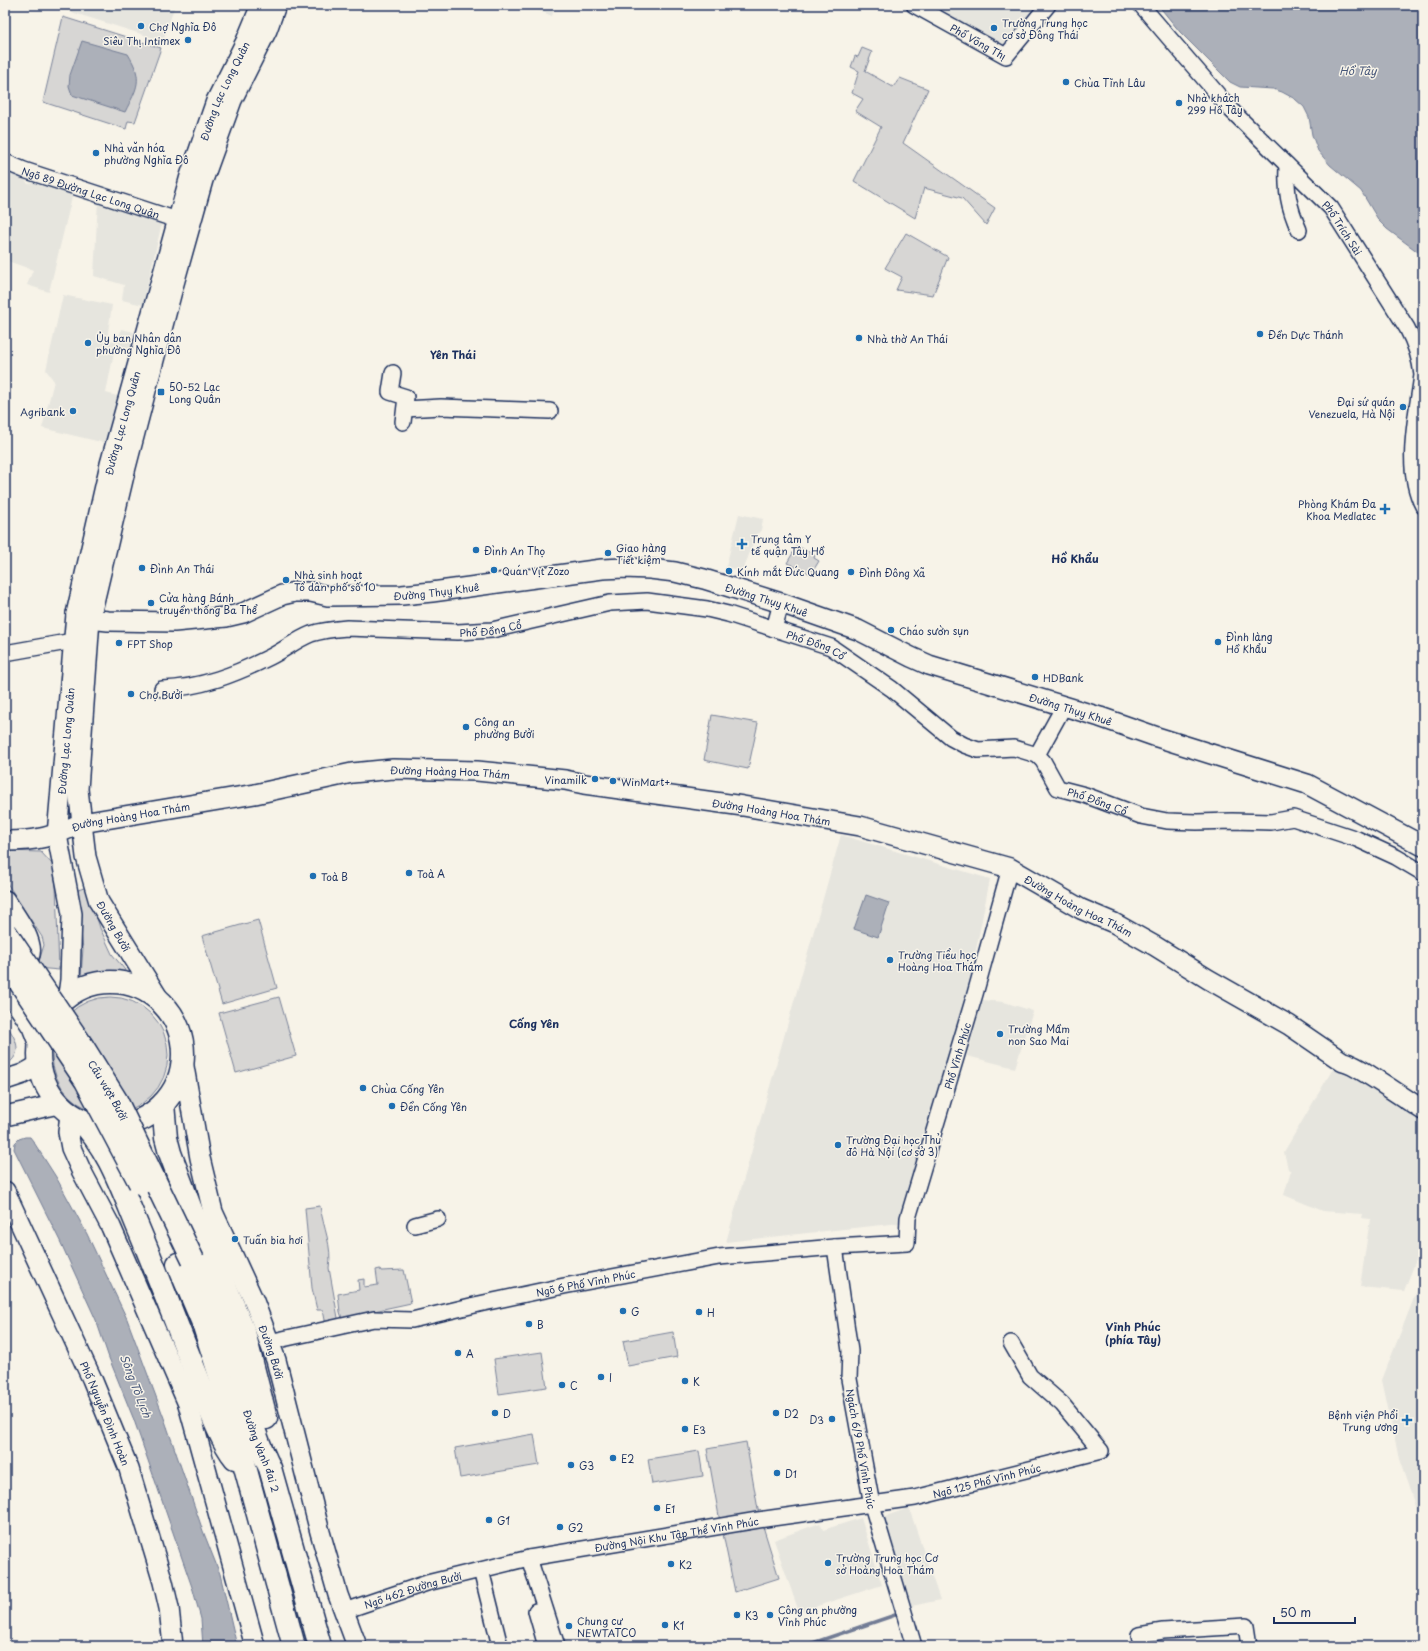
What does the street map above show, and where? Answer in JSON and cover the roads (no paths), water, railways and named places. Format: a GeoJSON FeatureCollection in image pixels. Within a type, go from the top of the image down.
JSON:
{"type":"FeatureCollection","features":[{"type":"Feature","properties":{"kind":"highway","name":"Cầu vượt Bưởi"},"geometry":{"type":"LineString","coordinates":[[5,932],[83,1047],[116,1100],[137,1142],[186,1262]]}},
{"type":"Feature","properties":{"kind":"highway","name":"Cầu vượt Bưởi"},"geometry":{"type":"LineString","coordinates":[[5,960],[86,1081],[186,1262]]}},
{"type":"Feature","properties":{"kind":"highway"},"geometry":{"type":"LineString","coordinates":[[69,1112],[101,1126],[123,1126],[152,1114],[173,1092],[180,1077],[183,1061],[183,1044],[179,1027],[170,1012],[159,999],[142,989],[124,983],[104,982],[86,986],[68,995],[54,1009],[44,1026],[39,1055],[43,1081],[52,1096],[69,1112],[87,1127],[106,1155],[122,1188],[154,1266],[214,1419],[232,1455],[245,1470]]}},
{"type":"Feature","properties":{"kind":"highway"},"geometry":{"type":"LineString","coordinates":[[163,1104],[166,1138],[170,1153],[192,1212],[244,1332],[271,1440],[270,1468]]}},
{"type":"Feature","properties":{"kind":"highway","name":"Đường Vành đai 2"},"geometry":{"type":"LineString","coordinates":[[186,1262],[221,1327],[233,1360],[261,1450],[270,1468],[320,1646]]}},
{"type":"Feature","properties":{"kind":"highway","name":"Đường Vành đai 2"},"geometry":{"type":"LineString","coordinates":[[186,1262],[238,1438],[245,1470],[294,1646]]}},
{"type":"Feature","properties":{"kind":"main road","name":"Đường Lạc Long Quân"},"geometry":{"type":"LineString","coordinates":[[253,44],[261,5]]}},
{"type":"Feature","properties":{"kind":"main road","name":"Đường Lạc Long Quân"},"geometry":{"type":"LineString","coordinates":[[82,824],[78,789],[83,617],[110,464],[166,286],[216,101],[253,44],[268,30],[276,5]]}},
{"type":"Feature","properties":{"kind":"main road","name":"Đường Lạc Long Quân"},"geometry":{"type":"LineString","coordinates":[[166,286],[177,220],[196,178]]}},
{"type":"Feature","properties":{"kind":"main road","name":"Đường Thụy Khuê"},"geometry":{"type":"LineString","coordinates":[[83,617],[118,622],[174,622],[211,619],[243,613],[282,595],[295,592],[311,592],[328,596],[402,595],[602,569],[624,568],[675,572],[704,579],[781,603],[858,630],[929,665],[1064,706],[1307,784],[1423,846]]}},
{"type":"Feature","properties":{"kind":"main road","name":"Đường Lạc Long Quân"},"geometry":{"type":"LineString","coordinates":[[57,835],[73,641],[83,617]]}},
{"type":"Feature","properties":{"kind":"main road","name":"Đường Hoàng Hoa Thám"},"geometry":{"type":"LineString","coordinates":[[5,840],[30,841],[57,835],[82,824],[255,794],[352,773],[405,768],[477,771],[565,780],[584,784],[743,806],[860,826],[1010,868],[1081,909],[1114,923],[1155,946],[1292,1028],[1343,1062],[1364,1072],[1423,1110]]}},
{"type":"Feature","properties":{"kind":"main road","name":"Đường Bưởi"},"geometry":{"type":"LineString","coordinates":[[82,824],[86,857],[99,902],[126,948],[159,999]]}},
{"type":"Feature","properties":{"kind":"main road"},"geometry":{"type":"LineString","coordinates":[[57,835],[72,914],[70,980],[68,995]]}},
{"type":"Feature","properties":{"kind":"main road"},"geometry":{"type":"LineString","coordinates":[[5,900],[20,922],[29,941],[30,956],[23,963],[13,969],[5,969]]}},
{"type":"Feature","properties":{"kind":"main road"},"geometry":{"type":"LineString","coordinates":[[5,986],[32,1027],[39,1055],[23,1074],[5,1080]]}},
{"type":"Feature","properties":{"kind":"main road","name":"Đường Bưởi"},"geometry":{"type":"LineString","coordinates":[[183,1061],[200,1158],[213,1212],[254,1301],[276,1360],[318,1526],[344,1611],[357,1646]]}},
{"type":"Feature","properties":{"kind":"main road"},"geometry":{"type":"LineString","coordinates":[[6,1110],[69,1112],[68,1132],[71,1148],[111,1227],[188,1404],[255,1646]]}},
{"type":"Feature","properties":{"kind":"main road","name":"Phố Nguyễn Đình Hoàn"},"geometry":{"type":"LineString","coordinates":[[5,1191],[92,1379],[129,1469],[163,1582],[169,1608],[173,1646]]}},
{"type":"Feature","properties":{"kind":"street","name":"Phố Võng Thị"},"geometry":{"type":"LineString","coordinates":[[914,5],[1006,56],[1048,5]]}},
{"type":"Feature","properties":{"kind":"street","name":"Phố Trích Sài"},"geometry":{"type":"LineString","coordinates":[[1141,5],[1231,110],[1337,215],[1354,246],[1407,328],[1417,348],[1422,375],[1412,463],[1415,486],[1423,506]]}},
{"type":"Feature","properties":{"kind":"street","name":"Ngõ 89 Đường Lạc Long Quân"},"geometry":{"type":"LineString","coordinates":[[5,162],[24,170],[177,220]]}},
{"type":"Feature","properties":{"kind":"street"},"geometry":{"type":"LineString","coordinates":[[1287,164],[1286,179],[1288,202],[1299,230]]}},
{"type":"Feature","properties":{"kind":"street"},"geometry":{"type":"LineString","coordinates":[[393,373],[390,392],[406,398],[404,416],[441,407],[550,411]]}},
{"type":"Feature","properties":{"kind":"street","name":"Phố Đồng Cổ"},"geometry":{"type":"LineString","coordinates":[[162,689],[206,684],[229,676],[271,657],[310,634],[330,629],[347,628],[458,632],[492,630],[610,603],[647,601],[708,609],[831,647],[892,689],[951,738],[964,745],[978,750],[1006,747],[1037,754],[1043,761],[1058,788],[1085,795],[1141,816],[1167,821],[1271,822],[1293,818],[1357,839],[1396,857],[1423,873]]}},
{"type":"Feature","properties":{"kind":"street"},"geometry":{"type":"LineString","coordinates":[[774,629],[781,603]]}},
{"type":"Feature","properties":{"kind":"street"},"geometry":{"type":"LineString","coordinates":[[5,653],[73,641]]}},
{"type":"Feature","properties":{"kind":"street"},"geometry":{"type":"LineString","coordinates":[[1037,754],[1064,706]]}},
{"type":"Feature","properties":{"kind":"street","name":"Phố Vĩnh Phúc"},"geometry":{"type":"LineString","coordinates":[[907,1243],[908,1218],[975,994],[1010,868]]}},
{"type":"Feature","properties":{"kind":"street"},"geometry":{"type":"LineString","coordinates":[[415,1225],[438,1219]]}},
{"type":"Feature","properties":{"kind":"street","name":"Ngõ 6 Phố Vĩnh Phúc"},"geometry":{"type":"LineString","coordinates":[[269,1342],[374,1319],[387,1318],[396,1320],[412,1320],[564,1286],[708,1259],[835,1247],[907,1243]]}},
{"type":"Feature","properties":{"kind":"street","name":"Ngách 6/9 Phố Vĩnh Phúc"},"geometry":{"type":"LineString","coordinates":[[835,1247],[850,1351],[850,1379],[872,1505],[914,1646]]}},
{"type":"Feature","properties":{"kind":"street","name":"Ngõ 125 Phố Vĩnh Phúc"},"geometry":{"type":"LineString","coordinates":[[872,1505],[941,1492],[1100,1451],[1062,1404],[1030,1376],[1011,1343]]}},
{"type":"Feature","properties":{"kind":"street","name":"Đường Nội Khu Tập Thể Vĩnh Phúc"},"geometry":{"type":"LineString","coordinates":[[481,1570],[525,1559],[758,1520],[872,1505]]}},
{"type":"Feature","properties":{"kind":"street"},"geometry":{"type":"LineString","coordinates":[[525,1559],[546,1646]]}},
{"type":"Feature","properties":{"kind":"street"},"geometry":{"type":"LineString","coordinates":[[525,1559],[557,1646]]}},
{"type":"Feature","properties":{"kind":"street"},"geometry":{"type":"LineString","coordinates":[[481,1570],[500,1646]]}},
{"type":"Feature","properties":{"kind":"street","name":"Ngõ 462 Đường Bưởi"},"geometry":{"type":"LineString","coordinates":[[344,1611],[427,1583],[481,1570]]}},
{"type":"Feature","properties":{"kind":"street"},"geometry":{"type":"LineString","coordinates":[[1141,1640],[1163,1631],[1246,1626],[1249,1646]]}},
{"type":"Feature","properties":{"kind":"water","name":"Hồ Tây"},"geometry":{"type":"Polygon","coordinates":[[[1158,5],[1423,5],[1423,253],[1418,252],[1387,229],[1379,221],[1361,191],[1330,165],[1318,151],[1312,135],[1309,117],[1304,107],[1295,99],[1282,92],[1273,89],[1240,87],[1230,82],[1180,32],[1158,5]]]}},
{"type":"Feature","properties":{"kind":"water"},"geometry":{"type":"Polygon","coordinates":[[[82,41],[128,54],[136,71],[137,84],[125,112],[72,95],[69,86],[70,75],[82,41]]]}},
{"type":"Feature","properties":{"kind":"water"},"geometry":{"type":"Polygon","coordinates":[[[866,895],[889,903],[878,937],[854,929],[866,895]]]}},
{"type":"Feature","properties":{"kind":"water","name":"Sông Tô Lịch"},"geometry":{"type":"Polygon","coordinates":[[[30,1137],[56,1177],[87,1234],[127,1319],[164,1418],[203,1531],[220,1574],[237,1646],[203,1646],[201,1619],[193,1590],[134,1420],[109,1358],[96,1320],[60,1241],[14,1149],[15,1143],[19,1139],[30,1137]]]}},
{"type":"Feature","properties":{"kind":"waterway"},"geometry":{"type":"LineString","coordinates":[[804,1646],[898,1614]]}},
{"type":"Feature","properties":{"kind":"place","name":"Chợ Nghĩa Đô"},"geometry":{"type":"Point","coordinates":[141,26]}},
{"type":"Feature","properties":{"kind":"place","name":"Trường Trung học cơ sở Đông Thái"},"geometry":{"type":"Point","coordinates":[994,28]}},
{"type":"Feature","properties":{"kind":"place","name":"Siêu Thị Intimex"},"geometry":{"type":"Point","coordinates":[188,40]}},
{"type":"Feature","properties":{"kind":"place","name":"Chùa Tĩnh Lâu"},"geometry":{"type":"Point","coordinates":[1066,82]}},
{"type":"Feature","properties":{"kind":"place","name":"Nhà khách 299 Hồ Tây"},"geometry":{"type":"Point","coordinates":[1179,103]}},
{"type":"Feature","properties":{"kind":"place","name":"Nhà văn hóa phường Nghĩa Đô"},"geometry":{"type":"Point","coordinates":[96,153]}},
{"type":"Feature","properties":{"kind":"place","name":"Đền Dực Thánh"},"geometry":{"type":"Point","coordinates":[1260,334]}},
{"type":"Feature","properties":{"kind":"place","name":"Nhà thờ An Thái"},"geometry":{"type":"Point","coordinates":[859,338]}},
{"type":"Feature","properties":{"kind":"place","name":"Ủy ban Nhân dân phường Nghĩa Đô"},"geometry":{"type":"Point","coordinates":[88,343]}},
{"type":"Feature","properties":{"kind":"place","name":"50-52 Lạc Long Quân"},"geometry":{"type":"Point","coordinates":[161,392]}},
{"type":"Feature","properties":{"kind":"place","name":"Đại sứ quán Venezuela, Hà Nội"},"geometry":{"type":"Point","coordinates":[1403,407]}},
{"type":"Feature","properties":{"kind":"place","name":"Agribank"},"geometry":{"type":"Point","coordinates":[73,411]}},
{"type":"Feature","properties":{"kind":"place","name":"Phòng Khám Đa Khoa Medlatec"},"geometry":{"type":"Point","coordinates":[1385,509]}},
{"type":"Feature","properties":{"kind":"place","name":"Trung tâm Y tế quận Tây Hồ"},"geometry":{"type":"Point","coordinates":[742,544]}},
{"type":"Feature","properties":{"kind":"place","name":"Đình An Thọ"},"geometry":{"type":"Point","coordinates":[476,550]}},
{"type":"Feature","properties":{"kind":"place","name":"Giao hàng Tiết kiệm"},"geometry":{"type":"Point","coordinates":[608,553]}},
{"type":"Feature","properties":{"kind":"place","name":"Đình An Thái"},"geometry":{"type":"Point","coordinates":[142,568]}},
{"type":"Feature","properties":{"kind":"place","name":"Quán Vịt Zozo"},"geometry":{"type":"Point","coordinates":[494,570]}},
{"type":"Feature","properties":{"kind":"place","name":"Kính mắt Đức Quang"},"geometry":{"type":"Point","coordinates":[729,571]}},
{"type":"Feature","properties":{"kind":"place","name":"Đình Đông Xã"},"geometry":{"type":"Point","coordinates":[851,572]}},
{"type":"Feature","properties":{"kind":"place","name":"Nhà sinh hoạt Tổ dân phố số 10"},"geometry":{"type":"Point","coordinates":[286,580]}},
{"type":"Feature","properties":{"kind":"place","name":"Cửa hàng Bánh truyền thống Ba Thể"},"geometry":{"type":"Point","coordinates":[151,603]}},
{"type":"Feature","properties":{"kind":"place","name":"Cháo sườn sụn"},"geometry":{"type":"Point","coordinates":[891,630]}},
{"type":"Feature","properties":{"kind":"place","name":"Đình làng Hồ Khẩu"},"geometry":{"type":"Point","coordinates":[1218,642]}},
{"type":"Feature","properties":{"kind":"place","name":"FPT Shop"},"geometry":{"type":"Point","coordinates":[119,643]}},
{"type":"Feature","properties":{"kind":"place","name":"HDBank"},"geometry":{"type":"Point","coordinates":[1035,677]}},
{"type":"Feature","properties":{"kind":"place","name":"Chợ Bưởi"},"geometry":{"type":"Point","coordinates":[131,694]}},
{"type":"Feature","properties":{"kind":"place","name":"Công an phường Bưởi"},"geometry":{"type":"Point","coordinates":[466,727]}},
{"type":"Feature","properties":{"kind":"place","name":"Vinamilk"},"geometry":{"type":"Point","coordinates":[595,779]}},
{"type":"Feature","properties":{"kind":"place","name":"WinMart+"},"geometry":{"type":"Point","coordinates":[613,781]}},
{"type":"Feature","properties":{"kind":"place","name":"Toà A"},"geometry":{"type":"Point","coordinates":[409,873]}},
{"type":"Feature","properties":{"kind":"place","name":"Toà B"},"geometry":{"type":"Point","coordinates":[313,876]}},
{"type":"Feature","properties":{"kind":"place","name":"Trường Tiểu học Hoàng Hoa Thám"},"geometry":{"type":"Point","coordinates":[890,960]}},
{"type":"Feature","properties":{"kind":"place","name":"Trường Mầm non Sao Mai"},"geometry":{"type":"Point","coordinates":[1000,1034]}},
{"type":"Feature","properties":{"kind":"place","name":"Chùa Cống Yên"},"geometry":{"type":"Point","coordinates":[363,1088]}},
{"type":"Feature","properties":{"kind":"place","name":"Đền Cống Yên"},"geometry":{"type":"Point","coordinates":[392,1106]}},
{"type":"Feature","properties":{"kind":"place","name":"Trường Đại học Thủ đô Hà Nội (cơ sở 3)"},"geometry":{"type":"Point","coordinates":[838,1145]}},
{"type":"Feature","properties":{"kind":"place","name":"Tuấn bia hơi"},"geometry":{"type":"Point","coordinates":[235,1239]}},
{"type":"Feature","properties":{"kind":"place","name":"G"},"geometry":{"type":"Point","coordinates":[623,1311]}},
{"type":"Feature","properties":{"kind":"place","name":"H"},"geometry":{"type":"Point","coordinates":[699,1312]}},
{"type":"Feature","properties":{"kind":"place","name":"B"},"geometry":{"type":"Point","coordinates":[529,1324]}},
{"type":"Feature","properties":{"kind":"place","name":"A"},"geometry":{"type":"Point","coordinates":[458,1353]}},
{"type":"Feature","properties":{"kind":"place","name":"I"},"geometry":{"type":"Point","coordinates":[601,1377]}},
{"type":"Feature","properties":{"kind":"place","name":"K"},"geometry":{"type":"Point","coordinates":[685,1381]}},
{"type":"Feature","properties":{"kind":"place","name":"C"},"geometry":{"type":"Point","coordinates":[562,1385]}},
{"type":"Feature","properties":{"kind":"place","name":"D"},"geometry":{"type":"Point","coordinates":[495,1413]}},
{"type":"Feature","properties":{"kind":"place","name":"D2"},"geometry":{"type":"Point","coordinates":[776,1413]}},
{"type":"Feature","properties":{"kind":"place","name":"D3"},"geometry":{"type":"Point","coordinates":[832,1419]}},
{"type":"Feature","properties":{"kind":"place","name":"Bệnh viện Phổi Trung ương"},"geometry":{"type":"Point","coordinates":[1407,1420]}},
{"type":"Feature","properties":{"kind":"place","name":"E3"},"geometry":{"type":"Point","coordinates":[685,1429]}},
{"type":"Feature","properties":{"kind":"place","name":"E2"},"geometry":{"type":"Point","coordinates":[613,1458]}},
{"type":"Feature","properties":{"kind":"place","name":"G3"},"geometry":{"type":"Point","coordinates":[571,1465]}},
{"type":"Feature","properties":{"kind":"place","name":"D1"},"geometry":{"type":"Point","coordinates":[777,1473]}},
{"type":"Feature","properties":{"kind":"place","name":"E1"},"geometry":{"type":"Point","coordinates":[657,1508]}},
{"type":"Feature","properties":{"kind":"place","name":"G1"},"geometry":{"type":"Point","coordinates":[489,1520]}},
{"type":"Feature","properties":{"kind":"place","name":"G2"},"geometry":{"type":"Point","coordinates":[560,1527]}},
{"type":"Feature","properties":{"kind":"place","name":"Trường Trung học Cơ sở Hoàng Hoa Thám"},"geometry":{"type":"Point","coordinates":[828,1563]}},
{"type":"Feature","properties":{"kind":"place","name":"K2"},"geometry":{"type":"Point","coordinates":[671,1564]}},
{"type":"Feature","properties":{"kind":"place","name":"K3"},"geometry":{"type":"Point","coordinates":[737,1615]}},
{"type":"Feature","properties":{"kind":"place","name":"Công an phường Vĩnh Phúc"},"geometry":{"type":"Point","coordinates":[770,1615]}},
{"type":"Feature","properties":{"kind":"place","name":"K1"},"geometry":{"type":"Point","coordinates":[665,1625]}},
{"type":"Feature","properties":{"kind":"place","name":"Chung cư NEWTATCO"},"geometry":{"type":"Point","coordinates":[569,1626]}},
{"type":"Feature","properties":{"kind":"district","name":"Yên Thái"},"geometry":{"type":"Point","coordinates":[453,354]}},
{"type":"Feature","properties":{"kind":"district","name":"Hồ Khẩu"},"geometry":{"type":"Point","coordinates":[1075,558]}},
{"type":"Feature","properties":{"kind":"district","name":"Cống Yên"},"geometry":{"type":"Point","coordinates":[534,1023]}},
{"type":"Feature","properties":{"kind":"district","name":"Vĩnh Phúc (phía Tây)"},"geometry":{"type":"Point","coordinates":[1133,1332]}}]}
